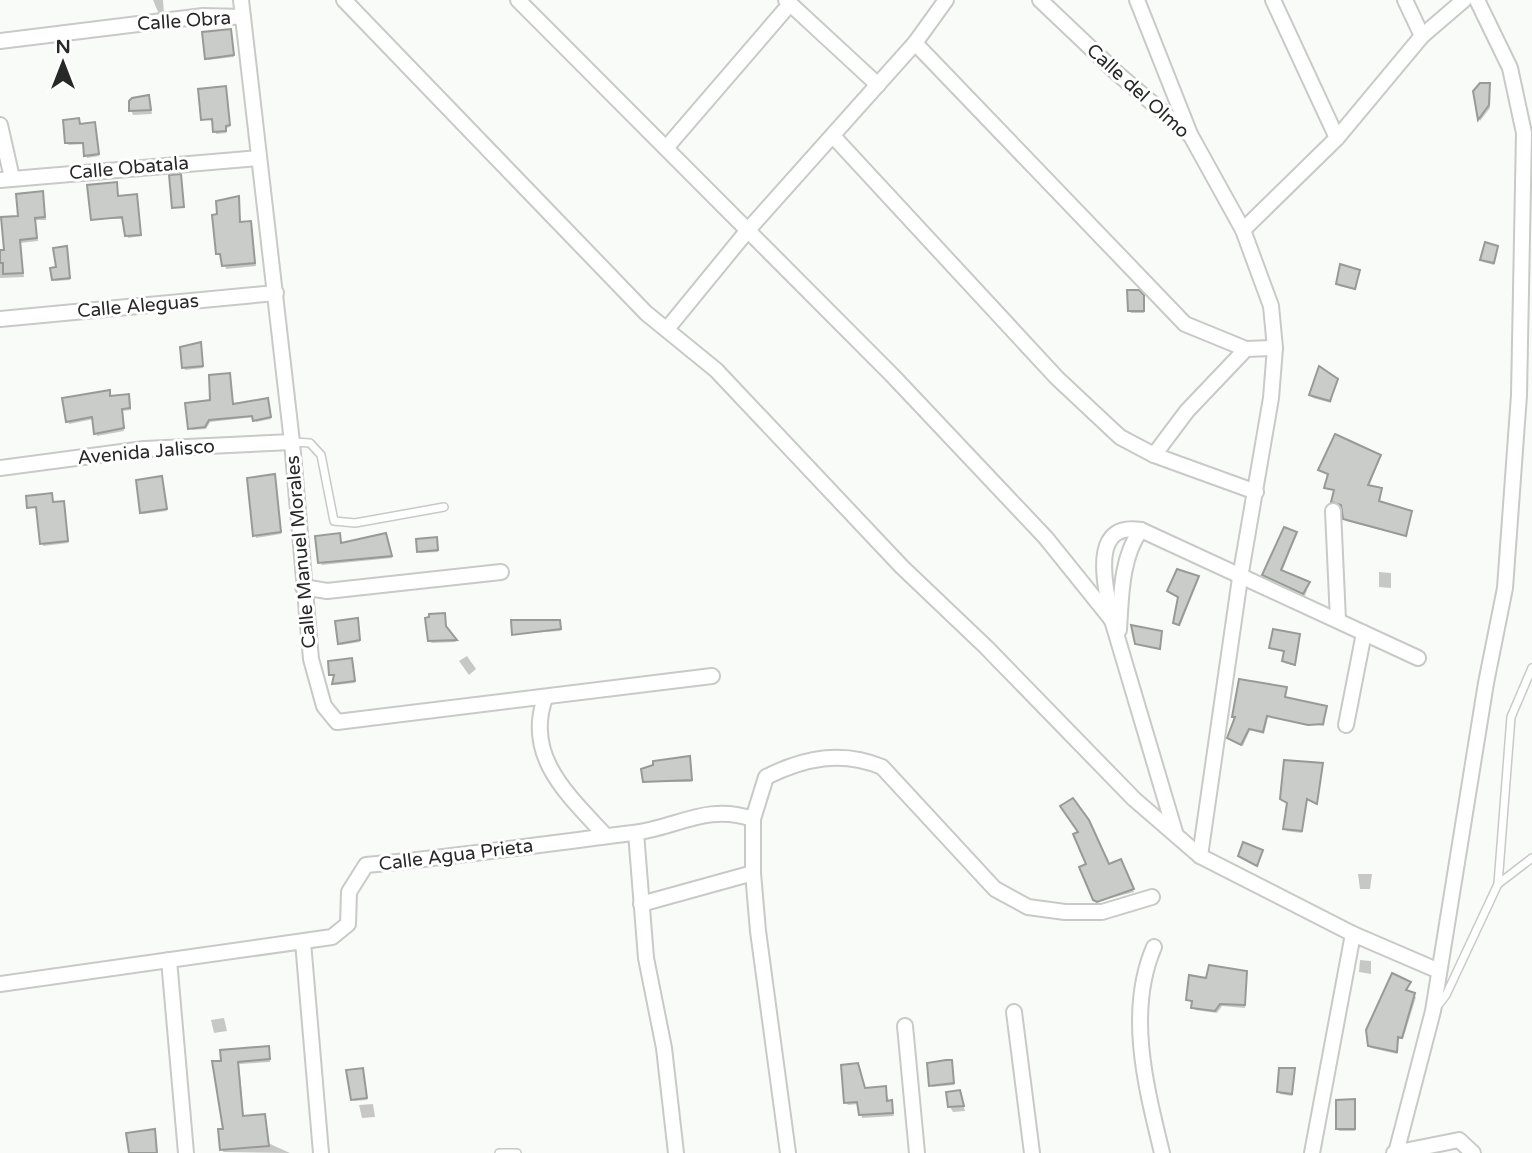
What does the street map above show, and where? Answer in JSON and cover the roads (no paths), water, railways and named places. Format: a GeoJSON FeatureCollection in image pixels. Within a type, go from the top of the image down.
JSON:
{"type":"FeatureCollection","features":[{"type":"Feature","properties":{"kind":"street","name":"Calle Manuel Morales"},"geometry":{"type":"LineString","coordinates":[[241,0],[292,442],[313,676],[324,706],[337,722],[712,676]]}},
{"type":"Feature","properties":{"kind":"street"},"geometry":{"type":"LineString","coordinates":[[344,0],[646,313],[716,370],[902,567],[986,647],[1134,799],[1200,856],[1353,934],[1439,971]]}},
{"type":"Feature","properties":{"kind":"street"},"geometry":{"type":"LineString","coordinates":[[518,0],[748,230],[1046,538],[1112,620]]}},
{"type":"Feature","properties":{"kind":"street"},"geometry":{"type":"LineString","coordinates":[[667,329],[748,230],[915,43],[946,0]]}},
{"type":"Feature","properties":{"kind":"street","name":"Calle del Olmo"},"geometry":{"type":"LineString","coordinates":[[1040,0],[1118,74],[1191,136],[1242,230],[1271,306],[1275,348],[1256,492],[1240,578],[1200,856]]}},
{"type":"Feature","properties":{"kind":"street"},"geometry":{"type":"LineString","coordinates":[[1137,0],[1191,136]]}},
{"type":"Feature","properties":{"kind":"street"},"geometry":{"type":"LineString","coordinates":[[1273,0],[1338,138]]}},
{"type":"Feature","properties":{"kind":"street"},"geometry":{"type":"LineString","coordinates":[[1405,0],[1422,36]]}},
{"type":"Feature","properties":{"kind":"street"},"geometry":{"type":"LineString","coordinates":[[1242,230],[1338,138],[1422,36],[1464,0]]}},
{"type":"Feature","properties":{"kind":"street"},"geometry":{"type":"LineString","coordinates":[[1473,1153],[1460,1140],[1395,1153],[1433,1011],[1505,588],[1519,395],[1524,133],[1510,68],[1477,0]]}},
{"type":"Feature","properties":{"kind":"street"},"geometry":{"type":"LineString","coordinates":[[666,148],[788,2],[878,85]]}},
{"type":"Feature","properties":{"kind":"street","name":"Calle Obra"},"geometry":{"type":"LineString","coordinates":[[0,41],[203,16],[243,17]]}},
{"type":"Feature","properties":{"kind":"street"},"geometry":{"type":"LineString","coordinates":[[915,43],[1185,324],[1246,349],[1275,348]]}},
{"type":"Feature","properties":{"kind":"street"},"geometry":{"type":"LineString","coordinates":[[0,125],[6,179]]}},
{"type":"Feature","properties":{"kind":"street"},"geometry":{"type":"LineString","coordinates":[[833,136],[1057,378],[1120,437],[1154,455],[1256,492]]}},
{"type":"Feature","properties":{"kind":"street","name":"Calle Obatala"},"geometry":{"type":"LineString","coordinates":[[6,179],[258,158]]}},
{"type":"Feature","properties":{"kind":"street","name":"Calle Aleguas"},"geometry":{"type":"LineString","coordinates":[[0,319],[276,293]]}},
{"type":"Feature","properties":{"kind":"street"},"geometry":{"type":"LineString","coordinates":[[1154,455],[1187,411],[1246,349]]}},
{"type":"Feature","properties":{"kind":"street","name":"Avenida Jalisco"},"geometry":{"type":"LineString","coordinates":[[0,468],[144,449],[292,442]]}},
{"type":"Feature","properties":{"kind":"street"},"geometry":{"type":"LineString","coordinates":[[1333,511],[1338,620]]}},
{"type":"Feature","properties":{"kind":"street"},"geometry":{"type":"LineString","coordinates":[[1175,833],[1112,620],[1103,566],[1104,553],[1113,536],[1128,528],[1141,530],[1418,658]]}},
{"type":"Feature","properties":{"kind":"street"},"geometry":{"type":"LineString","coordinates":[[1118,638],[1128,563],[1133,540],[1141,530]]}},
{"type":"Feature","properties":{"kind":"street"},"geometry":{"type":"LineString","coordinates":[[303,587],[327,591],[500,572]]}},
{"type":"Feature","properties":{"kind":"street"},"geometry":{"type":"LineString","coordinates":[[1346,725],[1364,633]]}},
{"type":"Feature","properties":{"kind":"street"},"geometry":{"type":"LineString","coordinates":[[545,698],[538,718],[538,738],[558,784],[606,836]]}},
{"type":"Feature","properties":{"kind":"street"},"geometry":{"type":"LineString","coordinates":[[788,1153],[758,930],[753,873],[752,819],[766,777],[808,760],[860,757],[882,767],[995,889],[1028,906],[1065,912],[1102,912],[1152,897]]}},
{"type":"Feature","properties":{"kind":"street","name":"Calle Agua Prieta"},"geometry":{"type":"LineString","coordinates":[[0,984],[332,937],[348,924],[349,892],[366,865],[636,833],[710,813],[735,813],[752,819]]}},
{"type":"Feature","properties":{"kind":"street"},"geometry":{"type":"LineString","coordinates":[[636,833],[641,904],[676,1153]]}},
{"type":"Feature","properties":{"kind":"street"},"geometry":{"type":"LineString","coordinates":[[641,904],[753,873]]}},
{"type":"Feature","properties":{"kind":"street"},"geometry":{"type":"LineString","coordinates":[[1312,1153],[1353,934]]}},
{"type":"Feature","properties":{"kind":"street"},"geometry":{"type":"LineString","coordinates":[[303,942],[321,1153]]}},
{"type":"Feature","properties":{"kind":"street"},"geometry":{"type":"LineString","coordinates":[[1154,947],[1140,986],[1140,1034],[1162,1153]]}},
{"type":"Feature","properties":{"kind":"street"},"geometry":{"type":"LineString","coordinates":[[169,960],[186,1153]]}},
{"type":"Feature","properties":{"kind":"street"},"geometry":{"type":"LineString","coordinates":[[1014,1012],[1032,1153]]}},
{"type":"Feature","properties":{"kind":"street"},"geometry":{"type":"LineString","coordinates":[[905,1026],[917,1153]]}},
{"type":"Feature","properties":{"kind":"lane"},"geometry":{"type":"LineString","coordinates":[[292,442],[310,443],[321,456],[334,521],[355,523],[444,507]]}},
{"type":"Feature","properties":{"kind":"lane"},"geometry":{"type":"LineString","coordinates":[[1433,1011],[1446,995],[1498,884],[1511,717],[1532,668]]}},
{"type":"Feature","properties":{"kind":"lane"},"geometry":{"type":"LineString","coordinates":[[1498,884],[1532,858]]}},
{"type":"Feature","properties":{"kind":"lane"},"geometry":{"type":"LineString","coordinates":[[499,1153],[517,1153]]}}]}
